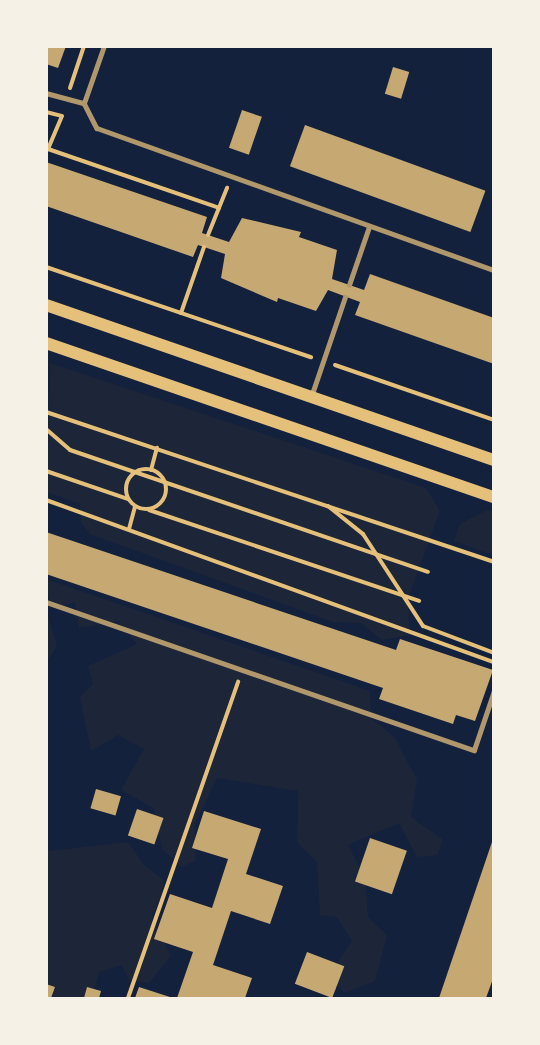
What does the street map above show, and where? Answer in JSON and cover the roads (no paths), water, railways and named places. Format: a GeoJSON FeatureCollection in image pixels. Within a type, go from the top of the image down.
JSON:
{"type":"FeatureCollection","features":[{"type":"Feature","properties":{"kind":"main road"},"geometry":{"type":"LineString","coordinates":[[46,305],[494,460]]}},
{"type":"Feature","properties":{"kind":"main road"},"geometry":{"type":"LineString","coordinates":[[46,343],[494,497]]}},
{"type":"Feature","properties":{"kind":"lane"},"geometry":{"type":"LineString","coordinates":[[104,46],[84,103],[97,128],[494,270]]}},
{"type":"Feature","properties":{"kind":"lane"},"geometry":{"type":"LineString","coordinates":[[46,93],[84,103]]}},
{"type":"Feature","properties":{"kind":"lane"},"geometry":{"type":"LineString","coordinates":[[349,285],[369,226]]}},
{"type":"Feature","properties":{"kind":"lane"},"geometry":{"type":"LineString","coordinates":[[311,397],[345,297]]}},
{"type":"Feature","properties":{"kind":"lane"},"geometry":{"type":"LineString","coordinates":[[46,602],[474,750],[494,691]]}}]}
